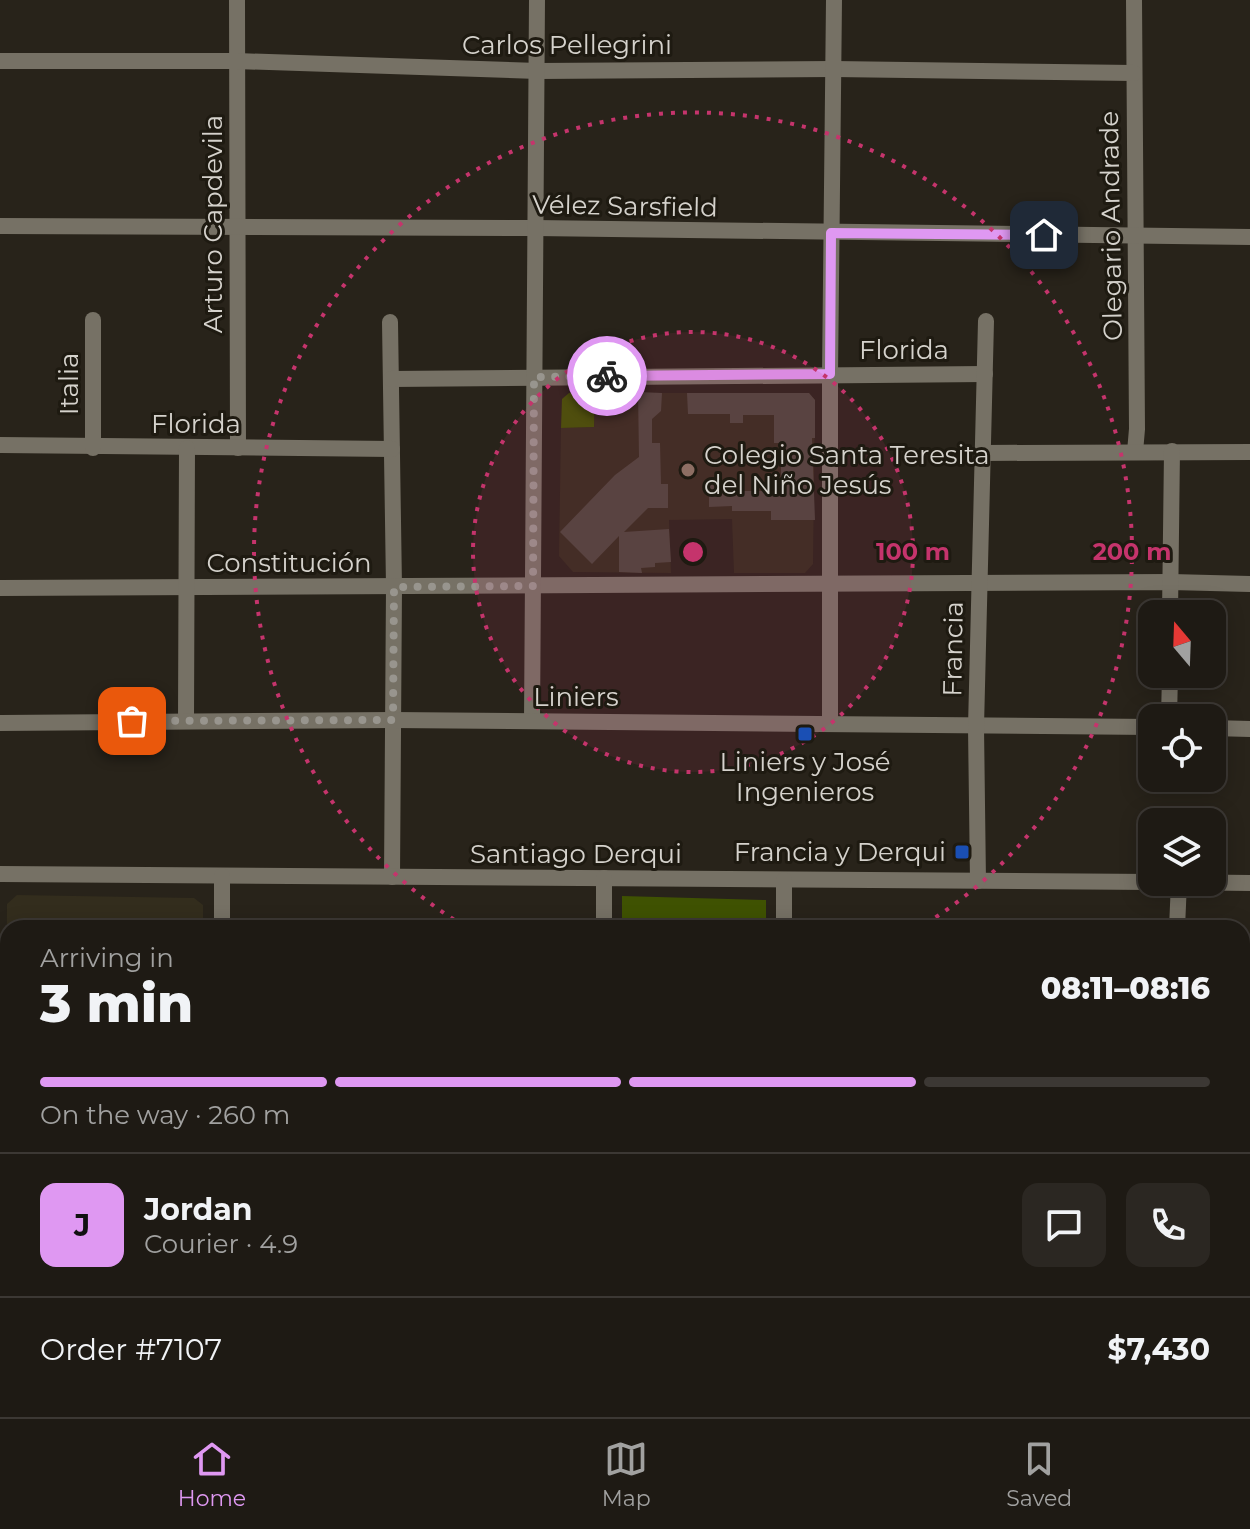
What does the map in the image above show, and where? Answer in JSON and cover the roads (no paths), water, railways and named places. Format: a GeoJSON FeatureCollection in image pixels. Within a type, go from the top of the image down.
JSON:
{"type":"FeatureCollection","features":[{"type":"Feature","properties":{"kind":"street","name":"Arturo Capdevila"},"geometry":{"type":"LineString","coordinates":[[237,0],[238,448]]}},
{"type":"Feature","properties":{"kind":"street"},"geometry":{"type":"LineString","coordinates":[[532,721],[537,0]]}},
{"type":"Feature","properties":{"kind":"street"},"geometry":{"type":"LineString","coordinates":[[830,723],[834,0]]}},
{"type":"Feature","properties":{"kind":"street","name":"Olegario Andrade"},"geometry":{"type":"LineString","coordinates":[[1134,0],[1135,452]]}},
{"type":"Feature","properties":{"kind":"street","name":"Carlos Pellegrini"},"geometry":{"type":"LineString","coordinates":[[0,61],[237,61],[538,71],[834,69],[1134,73]]}},
{"type":"Feature","properties":{"kind":"street","name":"Vélez Sarsfield"},"geometry":{"type":"LineString","coordinates":[[0,226],[535,228],[1250,237]]}},
{"type":"Feature","properties":{"kind":"street","name":"Italia"},"geometry":{"type":"LineString","coordinates":[[93,320],[93,448]]}},
{"type":"Feature","properties":{"kind":"street","name":"Francia"},"geometry":{"type":"LineString","coordinates":[[978,881],[978,584],[986,321]]}},
{"type":"Feature","properties":{"kind":"street"},"geometry":{"type":"LineString","coordinates":[[390,322],[394,587],[392,877]]}},
{"type":"Feature","properties":{"kind":"street","name":"Florida"},"geometry":{"type":"LineString","coordinates":[[391,379],[985,374]]}},
{"type":"Feature","properties":{"kind":"street","name":"Florida"},"geometry":{"type":"LineString","coordinates":[[0,445],[392,449]]}},
{"type":"Feature","properties":{"kind":"street"},"geometry":{"type":"LineString","coordinates":[[186,720],[187,448]]}},
{"type":"Feature","properties":{"kind":"street"},"geometry":{"type":"LineString","coordinates":[[1170,600],[1172,451]]}},
{"type":"Feature","properties":{"kind":"street"},"geometry":{"type":"LineString","coordinates":[[983,453],[1250,452]]}},
{"type":"Feature","properties":{"kind":"street","name":"Constitución"},"geometry":{"type":"LineString","coordinates":[[0,588],[1250,584]]}},
{"type":"Feature","properties":{"kind":"street","name":"Liniers"},"geometry":{"type":"LineString","coordinates":[[0,723],[393,720],[1138,727]]}},
{"type":"Feature","properties":{"kind":"street"},"geometry":{"type":"LineString","coordinates":[[1226,728],[1250,729]]}},
{"type":"Feature","properties":{"kind":"street","name":"Santiago Derqui"},"geometry":{"type":"LineString","coordinates":[[0,874],[1138,882]]}},
{"type":"Feature","properties":{"kind":"street"},"geometry":{"type":"LineString","coordinates":[[222,876],[222,920]]}},
{"type":"Feature","properties":{"kind":"street"},"geometry":{"type":"LineString","coordinates":[[604,878],[604,920]]}},
{"type":"Feature","properties":{"kind":"street"},"geometry":{"type":"LineString","coordinates":[[784,880],[784,920]]}},
{"type":"Feature","properties":{"kind":"street"},"geometry":{"type":"LineString","coordinates":[[1226,883],[1250,883]]}},
{"type":"Feature","properties":{"kind":"street"},"geometry":{"type":"LineString","coordinates":[[1177,920],[1178,896]]}},
{"type":"Feature","properties":{"kind":"place","name":"Colegio Santa Teresita del Niño Jesús"},"geometry":{"type":"Point","coordinates":[688,470]}},
{"type":"Feature","properties":{"kind":"place","name":"Liniers y José Ingenieros"},"geometry":{"type":"Point","coordinates":[805,734]}},
{"type":"Feature","properties":{"kind":"place","name":"Francia y Derqui"},"geometry":{"type":"Point","coordinates":[962,852]}}]}
